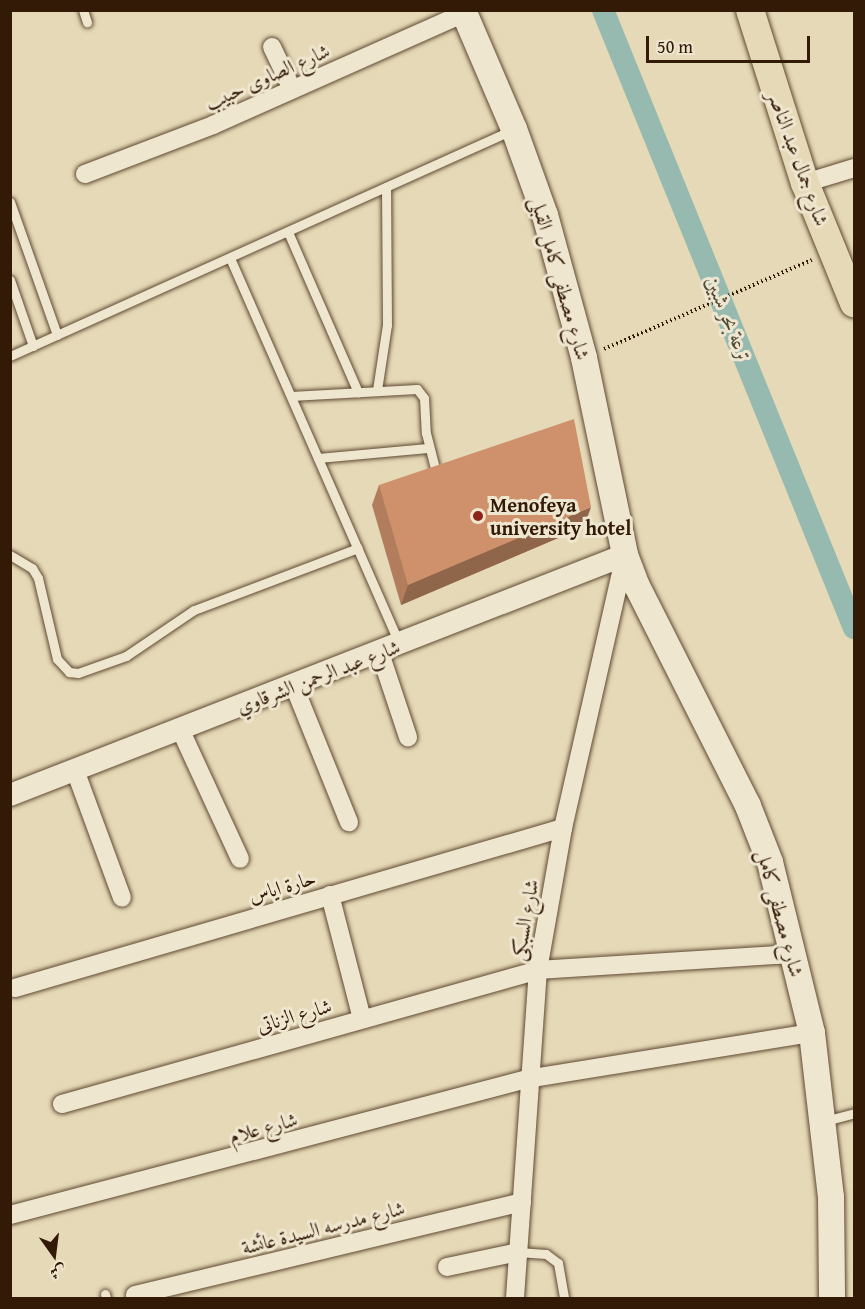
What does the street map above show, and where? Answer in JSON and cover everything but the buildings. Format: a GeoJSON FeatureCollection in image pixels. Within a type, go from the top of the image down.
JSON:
{"type":"FeatureCollection","features":[{"type":"Feature","properties":{"kind":"main road","name":"شارع جمال عبد الناصر"},"geometry":{"type":"LineString","coordinates":[[750,10],[805,183],[855,303]]}},
{"type":"Feature","properties":{"kind":"main road","name":"شارع مصطفى كامل القبلى"},"geometry":{"type":"LineString","coordinates":[[464,11],[514,129],[568,295],[625,555]]}},
{"type":"Feature","properties":{"kind":"main road","name":"شارع مصطفى كامل"},"geometry":{"type":"LineString","coordinates":[[625,555],[637,586],[748,806],[770,862],[812,1034],[824,1121],[831,1197],[832,1299]]}},
{"type":"Feature","properties":{"kind":"street","name":"شارع الصاوى حبيب"},"geometry":{"type":"LineString","coordinates":[[86,174],[292,89],[464,11]]}},
{"type":"Feature","properties":{"kind":"street"},"geometry":{"type":"LineString","coordinates":[[272,47],[292,89]]}},
{"type":"Feature","properties":{"kind":"street"},"geometry":{"type":"LineString","coordinates":[[805,183],[855,168]]}},
{"type":"Feature","properties":{"kind":"street","name":"شارع عبد الرحمن الشرقاوي"},"geometry":{"type":"LineString","coordinates":[[10,795],[390,649],[625,555]]}},
{"type":"Feature","properties":{"kind":"street","name":"شارع السبكى"},"geometry":{"type":"LineString","coordinates":[[515,1299],[527,1079],[538,970],[563,828],[625,555]]}},
{"type":"Feature","properties":{"kind":"street"},"geometry":{"type":"LineString","coordinates":[[390,649],[408,737]]}},
{"type":"Feature","properties":{"kind":"street"},"geometry":{"type":"LineString","coordinates":[[294,686],[350,822]]}},
{"type":"Feature","properties":{"kind":"street"},"geometry":{"type":"LineString","coordinates":[[180,729],[240,859]]}},
{"type":"Feature","properties":{"kind":"street"},"geometry":{"type":"LineString","coordinates":[[75,770],[122,898]]}},
{"type":"Feature","properties":{"kind":"street","name":"حارة اياس"},"geometry":{"type":"LineString","coordinates":[[15,988],[563,828]]}},
{"type":"Feature","properties":{"kind":"street"},"geometry":{"type":"LineString","coordinates":[[330,896],[362,1019]]}},
{"type":"Feature","properties":{"kind":"street","name":"شارع الزناتى"},"geometry":{"type":"LineString","coordinates":[[62,1104],[538,970],[794,954]]}},
{"type":"Feature","properties":{"kind":"street","name":"شارع علام"},"geometry":{"type":"LineString","coordinates":[[10,1215],[527,1079],[812,1034]]}},
{"type":"Feature","properties":{"kind":"street","name":"شارع مدرسه السيدة عائشة"},"geometry":{"type":"LineString","coordinates":[[135,1295],[522,1202]]}},
{"type":"Feature","properties":{"kind":"street"},"geometry":{"type":"LineString","coordinates":[[447,1267],[518,1252]]}},
{"type":"Feature","properties":{"kind":"lane"},"geometry":{"type":"LineString","coordinates":[[84,10],[87,22]]}},
{"type":"Feature","properties":{"kind":"lane"},"geometry":{"type":"LineString","coordinates":[[10,356],[514,129]]}},
{"type":"Feature","properties":{"kind":"lane"},"geometry":{"type":"LineString","coordinates":[[377,390],[387,325],[386,187]]}},
{"type":"Feature","properties":{"kind":"lane"},"geometry":{"type":"LineString","coordinates":[[10,201],[57,335]]}},
{"type":"Feature","properties":{"kind":"lane"},"geometry":{"type":"LineString","coordinates":[[288,231],[358,392]]}},
{"type":"Feature","properties":{"kind":"lane"},"geometry":{"type":"LineString","coordinates":[[230,258],[358,548],[390,649]]}},
{"type":"Feature","properties":{"kind":"lane"},"geometry":{"type":"LineString","coordinates":[[10,280],[33,346]]}},
{"type":"Feature","properties":{"kind":"lane"},"geometry":{"type":"LineString","coordinates":[[291,396],[411,388],[422,392],[428,448],[439,482]]}},
{"type":"Feature","properties":{"kind":"lane"},"geometry":{"type":"LineString","coordinates":[[318,458],[428,448]]}},
{"type":"Feature","properties":{"kind":"lane"},"geometry":{"type":"LineString","coordinates":[[10,555],[20,559],[38,578],[57,659],[69,672],[78,673],[126,656],[194,610],[358,548]]}},
{"type":"Feature","properties":{"kind":"lane"},"geometry":{"type":"LineString","coordinates":[[824,1121],[855,1113]]}},
{"type":"Feature","properties":{"kind":"lane"},"geometry":{"type":"LineString","coordinates":[[518,1252],[546,1254],[558,1263],[564,1299]]}},
{"type":"Feature","properties":{"kind":"path"},"geometry":{"type":"LineString","coordinates":[[601,351],[803,264]]}},
{"type":"Feature","properties":{"kind":"waterway","name":"ترعة بحر شبين"},"geometry":{"type":"LineString","coordinates":[[603,10],[854,628]]}},
{"type":"Feature","properties":{"kind":"place","name":"Menofeya university hotel"},"geometry":{"type":"Point","coordinates":[478,516]}}]}
